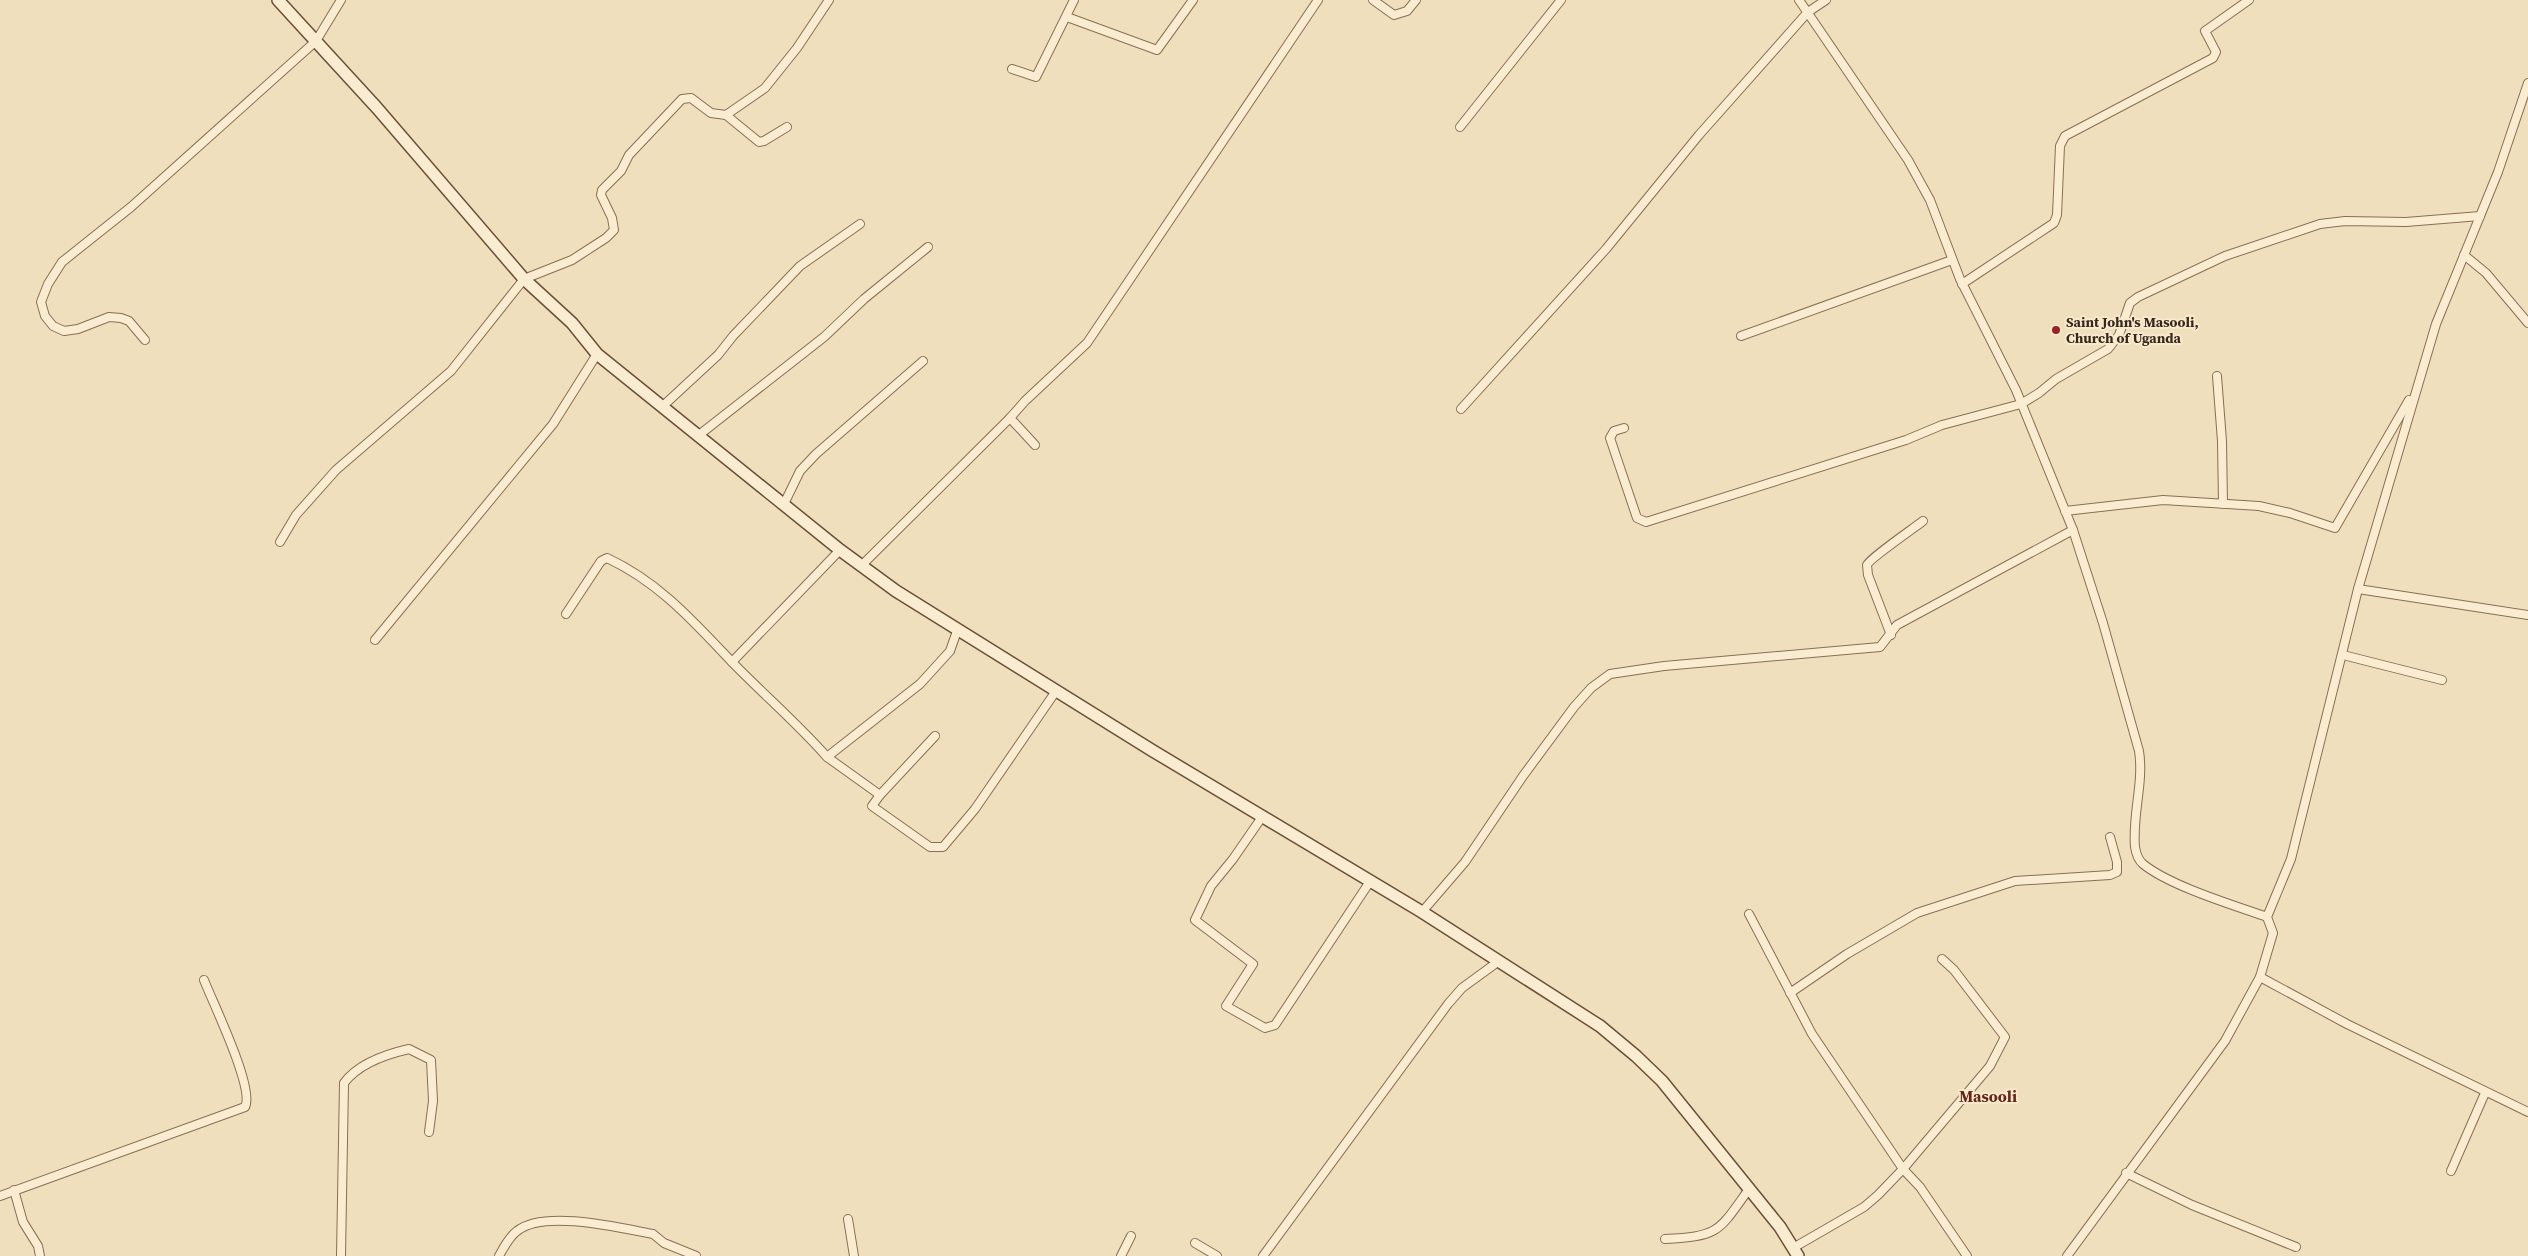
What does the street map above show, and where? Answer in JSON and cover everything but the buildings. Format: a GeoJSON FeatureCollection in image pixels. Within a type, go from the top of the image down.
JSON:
{"type":"FeatureCollection","features":[{"type":"Feature","properties":{"kind":"street"},"geometry":{"type":"LineString","coordinates":[[278,0],[377,108],[524,279],[572,323],[597,354],[664,405],[840,550],[896,591],[957,631],[1262,817],[1371,880],[1600,1026],[1643,1062],[1750,1188],[1795,1252],[1864,1207],[1903,1169],[1990,1066],[2004,1037],[1954,970],[1942,960]]}},
{"type":"Feature","properties":{"kind":"street"},"geometry":{"type":"LineString","coordinates":[[145,340],[129,321],[109,316],[78,329],[64,330],[53,326],[45,316],[41,302],[48,284],[62,262],[131,207],[316,41],[342,0]]}},
{"type":"Feature","properties":{"kind":"street"},"geometry":{"type":"LineString","coordinates":[[726,115],[765,88],[797,48],[829,0]]}},
{"type":"Feature","properties":{"kind":"street"},"geometry":{"type":"LineString","coordinates":[[1012,69],[1036,77],[1074,0]]}},
{"type":"Feature","properties":{"kind":"street"},"geometry":{"type":"LineString","coordinates":[[1067,17],[1157,50],[1193,0]]}},
{"type":"Feature","properties":{"kind":"street"},"geometry":{"type":"LineString","coordinates":[[861,566],[1025,401],[1087,343],[1318,0]]}},
{"type":"Feature","properties":{"kind":"street"},"geometry":{"type":"LineString","coordinates":[[1373,0],[1394,15],[1408,11],[1416,0]]}},
{"type":"Feature","properties":{"kind":"street"},"geometry":{"type":"LineString","coordinates":[[1460,127],[1561,0]]}},
{"type":"Feature","properties":{"kind":"street"},"geometry":{"type":"LineString","coordinates":[[1799,0],[1908,160],[1930,200],[1962,284],[2021,404],[2073,530],[2103,623],[2139,751],[2140,767],[2135,834],[2136,854],[2142,863],[2167,878],[2267,917]]}},
{"type":"Feature","properties":{"kind":"street"},"geometry":{"type":"LineString","coordinates":[[1461,409],[1606,249],[1700,135],[1808,12],[1826,0]]}},
{"type":"Feature","properties":{"kind":"street"},"geometry":{"type":"LineString","coordinates":[[1962,284],[2054,223],[2057,215],[2060,180],[2060,146],[2065,136],[2213,58],[2216,52],[2205,31],[2249,0]]}},
{"type":"Feature","properties":{"kind":"street"},"geometry":{"type":"LineString","coordinates":[[2067,1256],[2126,1173],[2225,1041],[2260,977],[2273,933],[2267,917],[2291,859],[2358,589],[2415,389],[2436,324],[2498,172],[2528,83]]}},
{"type":"Feature","properties":{"kind":"street"},"geometry":{"type":"LineString","coordinates":[[280,542],[296,515],[336,470],[450,371],[524,279],[572,260],[606,238],[614,230],[612,218],[601,195],[602,190],[621,172],[629,155],[682,99],[691,98],[711,113],[726,115],[759,142],[787,127]]}},
{"type":"Feature","properties":{"kind":"street"},"geometry":{"type":"LineString","coordinates":[[1624,428],[1614,431],[1610,438],[1637,518],[1646,522],[1906,440],[1942,425],[2021,404],[2039,393],[2056,379],[2108,349],[2119,335],[2130,303],[2138,297],[2225,256],[2320,224],[2345,221],[2406,222],[2480,216]]}},
{"type":"Feature","properties":{"kind":"street"},"geometry":{"type":"LineString","coordinates":[[664,405],[718,355],[733,336],[800,266],[860,224]]}},
{"type":"Feature","properties":{"kind":"street"},"geometry":{"type":"LineString","coordinates":[[699,435],[824,338],[864,299],[928,247]]}},
{"type":"Feature","properties":{"kind":"street"},"geometry":{"type":"LineString","coordinates":[[2464,255],[2486,273],[2528,323]]}},
{"type":"Feature","properties":{"kind":"street"},"geometry":{"type":"LineString","coordinates":[[1741,336],[1952,260]]}},
{"type":"Feature","properties":{"kind":"street"},"geometry":{"type":"LineString","coordinates":[[375,640],[553,424],[597,354]]}},
{"type":"Feature","properties":{"kind":"street"},"geometry":{"type":"LineString","coordinates":[[784,504],[800,471],[816,454],[923,361]]}},
{"type":"Feature","properties":{"kind":"street"},"geometry":{"type":"LineString","coordinates":[[2217,376],[2222,441],[2223,504]]}},
{"type":"Feature","properties":{"kind":"street"},"geometry":{"type":"LineString","coordinates":[[2065,511],[2163,500],[2259,506],[2298,515],[2334,528],[2415,389]]}},
{"type":"Feature","properties":{"kind":"street"},"geometry":{"type":"LineString","coordinates":[[1010,418],[1035,445]]}},
{"type":"Feature","properties":{"kind":"street"},"geometry":{"type":"LineString","coordinates":[[1891,634],[1868,575],[1867,565],[1872,558],[1894,544],[1923,521]]}},
{"type":"Feature","properties":{"kind":"street"},"geometry":{"type":"LineString","coordinates":[[1422,912],[1466,862],[1574,707],[1591,688],[1610,674],[1664,666],[1880,647],[1897,625],[2073,530]]}},
{"type":"Feature","properties":{"kind":"street"},"geometry":{"type":"LineString","coordinates":[[732,662],[840,550]]}},
{"type":"Feature","properties":{"kind":"street"},"geometry":{"type":"LineString","coordinates":[[566,614],[601,561],[607,558],[627,568],[666,595],[695,621],[732,662],[827,757],[880,795]]}},
{"type":"Feature","properties":{"kind":"street"},"geometry":{"type":"LineString","coordinates":[[2358,589],[2528,615]]}},
{"type":"Feature","properties":{"kind":"street"},"geometry":{"type":"LineString","coordinates":[[827,757],[920,684],[950,651],[957,631]]}},
{"type":"Feature","properties":{"kind":"street"},"geometry":{"type":"LineString","coordinates":[[2343,654],[2442,680]]}},
{"type":"Feature","properties":{"kind":"street"},"geometry":{"type":"LineString","coordinates":[[935,736],[872,806],[930,847],[943,847],[975,809],[1056,691]]}},
{"type":"Feature","properties":{"kind":"street"},"geometry":{"type":"LineString","coordinates":[[1262,817],[1233,859],[1210,886],[1195,920],[1253,964],[1226,1006],[1265,1028],[1275,1025],[1371,880]]}},
{"type":"Feature","properties":{"kind":"street"},"geometry":{"type":"LineString","coordinates":[[1790,993],[1847,954],[1917,913],[2015,881],[2110,875],[2117,872],[2117,862],[2110,837]]}},
{"type":"Feature","properties":{"kind":"street"},"geometry":{"type":"LineString","coordinates":[[1749,914],[1812,1034],[1903,1169],[1920,1187],[1967,1256]]}},
{"type":"Feature","properties":{"kind":"street"},"geometry":{"type":"LineString","coordinates":[[1263,1256],[1448,1004],[1462,988],[1499,961]]}},
{"type":"Feature","properties":{"kind":"street"},"geometry":{"type":"LineString","coordinates":[[2260,977],[2347,1024],[2485,1093],[2528,1112]]}},
{"type":"Feature","properties":{"kind":"street"},"geometry":{"type":"LineString","coordinates":[[0,1196],[246,1106],[243,1074],[204,980]]}},
{"type":"Feature","properties":{"kind":"street"},"geometry":{"type":"LineString","coordinates":[[341,1256],[344,1083],[351,1074],[388,1054],[409,1049],[431,1060],[433,1101],[429,1132]]}},
{"type":"Feature","properties":{"kind":"street"},"geometry":{"type":"LineString","coordinates":[[2451,1171],[2485,1093]]}},
{"type":"Feature","properties":{"kind":"street"},"geometry":{"type":"LineString","coordinates":[[2126,1173],[2192,1205],[2296,1247]]}},
{"type":"Feature","properties":{"kind":"street"},"geometry":{"type":"LineString","coordinates":[[1665,1239],[1705,1236],[1718,1229],[1750,1188]]}},
{"type":"Feature","properties":{"kind":"street"},"geometry":{"type":"LineString","coordinates":[[14,1190],[23,1222],[38,1246],[40,1256]]}},
{"type":"Feature","properties":{"kind":"street"},"geometry":{"type":"LineString","coordinates":[[848,1219],[854,1256]]}},
{"type":"Feature","properties":{"kind":"street"},"geometry":{"type":"LineString","coordinates":[[499,1256],[507,1242],[523,1227],[564,1220],[653,1234],[664,1243],[696,1256]]}},
{"type":"Feature","properties":{"kind":"street"},"geometry":{"type":"LineString","coordinates":[[1121,1256],[1131,1236]]}},
{"type":"Feature","properties":{"kind":"street"},"geometry":{"type":"LineString","coordinates":[[1195,1243],[1217,1256]]}},
{"type":"Feature","properties":{"kind":"place","name":"Saint John's Masooli, Church of Uganda"},"geometry":{"type":"Point","coordinates":[2056,330]}},
{"type":"Feature","properties":{"kind":"district","name":"Masooli"},"geometry":{"type":"Point","coordinates":[1988,1096]}}]}
